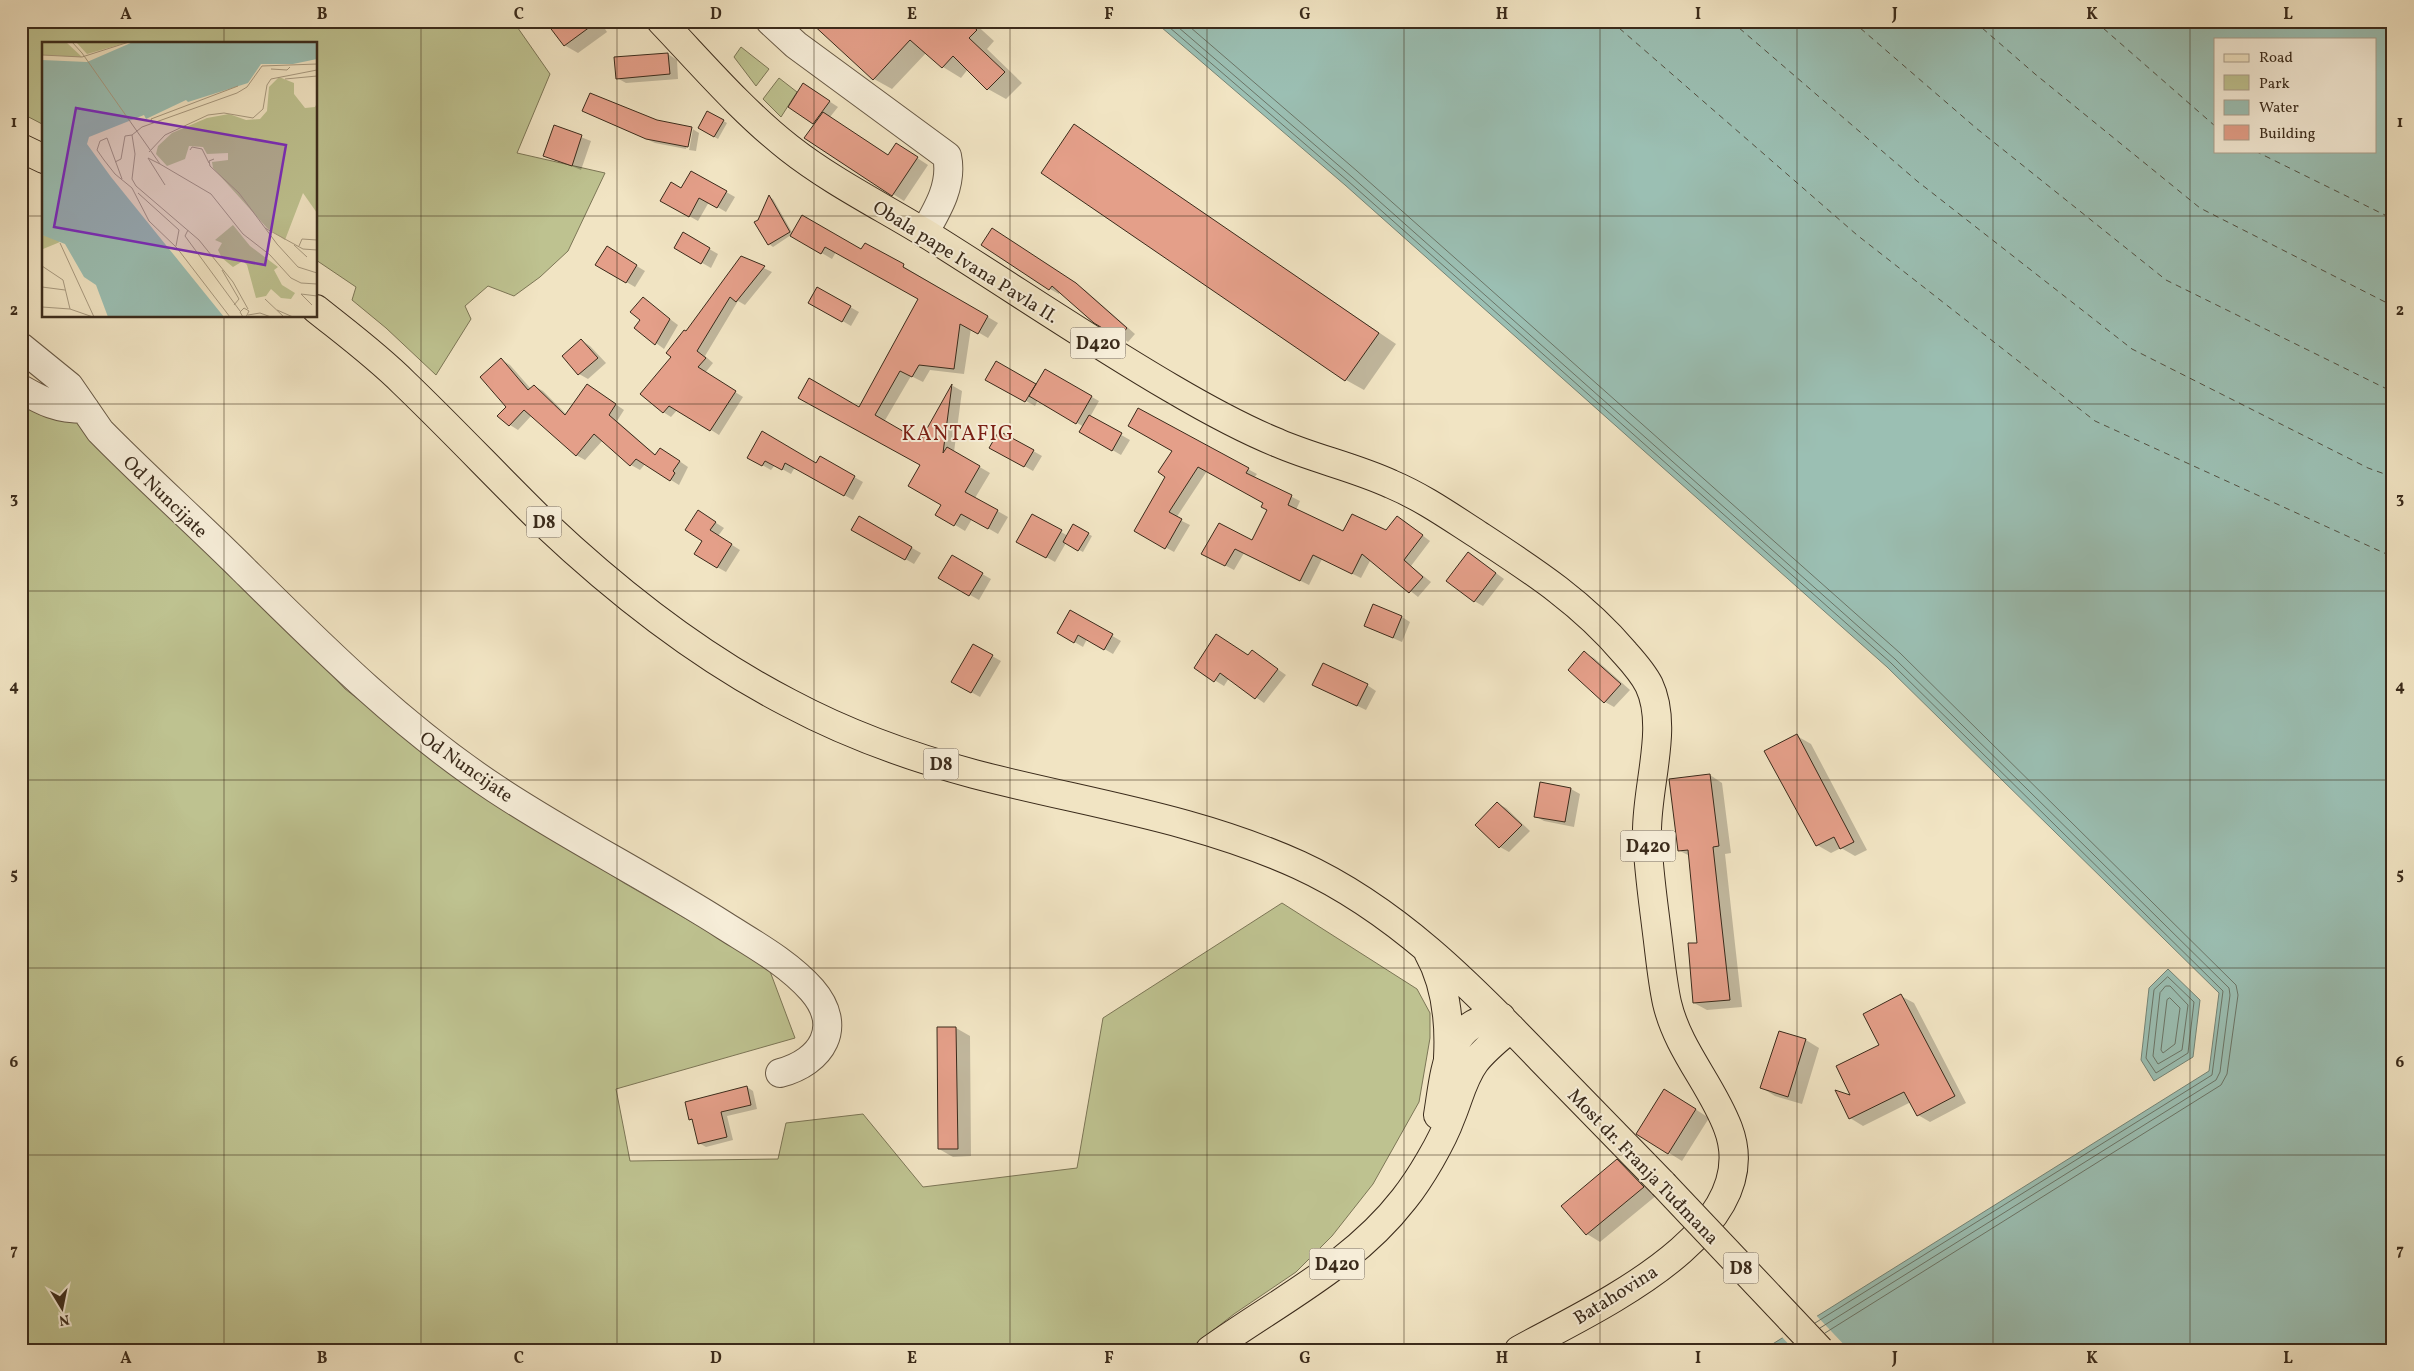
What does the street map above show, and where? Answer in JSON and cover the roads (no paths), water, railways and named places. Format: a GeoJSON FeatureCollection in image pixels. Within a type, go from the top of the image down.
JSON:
{"type":"FeatureCollection","features":[{"type":"Feature","properties":{"kind":"main road","name":"Obala pape Ivana Pavla II."},"geometry":{"type":"LineString","coordinates":[[661,21],[746,110],[785,145],[818,170],[924,233],[1173,390],[1277,443],[1370,475],[1421,498],[1553,584],[1594,619],[1621,648],[1642,674],[1651,689],[1656,708],[1657,727],[1648,798],[1647,832],[1667,1003],[1682,1042],[1728,1127],[1733,1146],[1732,1175]]}},
{"type":"Feature","properties":{"kind":"main road"},"geometry":{"type":"LineString","coordinates":[[21,148],[42,158]]}},
{"type":"Feature","properties":{"kind":"main road","name":"D8"},"geometry":{"type":"LineString","coordinates":[[318,311],[404,382],[534,513],[621,591],[735,673],[791,704],[858,735],[914,756],[974,774],[1161,816],[1259,849],[1301,866],[1335,884],[1371,907],[1426,948],[1458,974],[1506,1022]]}},
{"type":"Feature","properties":{"kind":"main road"},"geometry":{"type":"LineString","coordinates":[[1426,948],[1436,967],[1446,1005],[1449,1039],[1448,1059]]}},
{"type":"Feature","properties":{"kind":"main road","name":"D420"},"geometry":{"type":"LineString","coordinates":[[1210,1350],[1335,1266],[1364,1244],[1405,1198],[1435,1148],[1451,1117],[1470,1070],[1506,1022],[1487,1018],[1470,1026],[1458,1038],[1448,1059],[1435,1148]]}},
{"type":"Feature","properties":{"kind":"main road","name":"Most dr. Franja Tuđmana"},"geometry":{"type":"LineString","coordinates":[[1506,1022],[1820,1350]]}},
{"type":"Feature","properties":{"kind":"main road","name":"Batahovina"},"geometry":{"type":"LineString","coordinates":[[1518,1350],[1638,1283],[1665,1262],[1711,1220],[1721,1204],[1732,1175]]}},
{"type":"Feature","properties":{"kind":"street"},"geometry":{"type":"LineString","coordinates":[[770,21],[796,45],[947,156],[950,169],[940,206],[924,233]]}},
{"type":"Feature","properties":{"kind":"street","name":"Od Nuncijate"},"geometry":{"type":"LineString","coordinates":[[21,347],[69,386],[100,431],[359,683],[437,748],[497,789],[709,915],[779,960],[812,991],[824,1012],[827,1033],[824,1045],[806,1062],[794,1069],[780,1073]]}},
{"type":"Feature","properties":{"kind":"street"},"geometry":{"type":"LineString","coordinates":[[21,389],[45,403],[65,409],[85,409]]}},
{"type":"Feature","properties":{"kind":"water"},"geometry":{"type":"Polygon","coordinates":[[[1154,21],[2393,21],[2393,1350],[1763,1350],[2209,1071],[2219,993],[1887,667],[1345,185],[1154,21]]]}},
{"type":"Feature","properties":{"kind":"water"},"geometry":{"type":"Polygon","coordinates":[[[2168,969],[2200,1000],[2193,1057],[2154,1081],[2141,1060],[2149,988],[2168,969]]]}},
{"type":"Feature","properties":{"kind":"district","name":"KANTAFIG"},"geometry":{"type":"Point","coordinates":[958,433]}}]}
